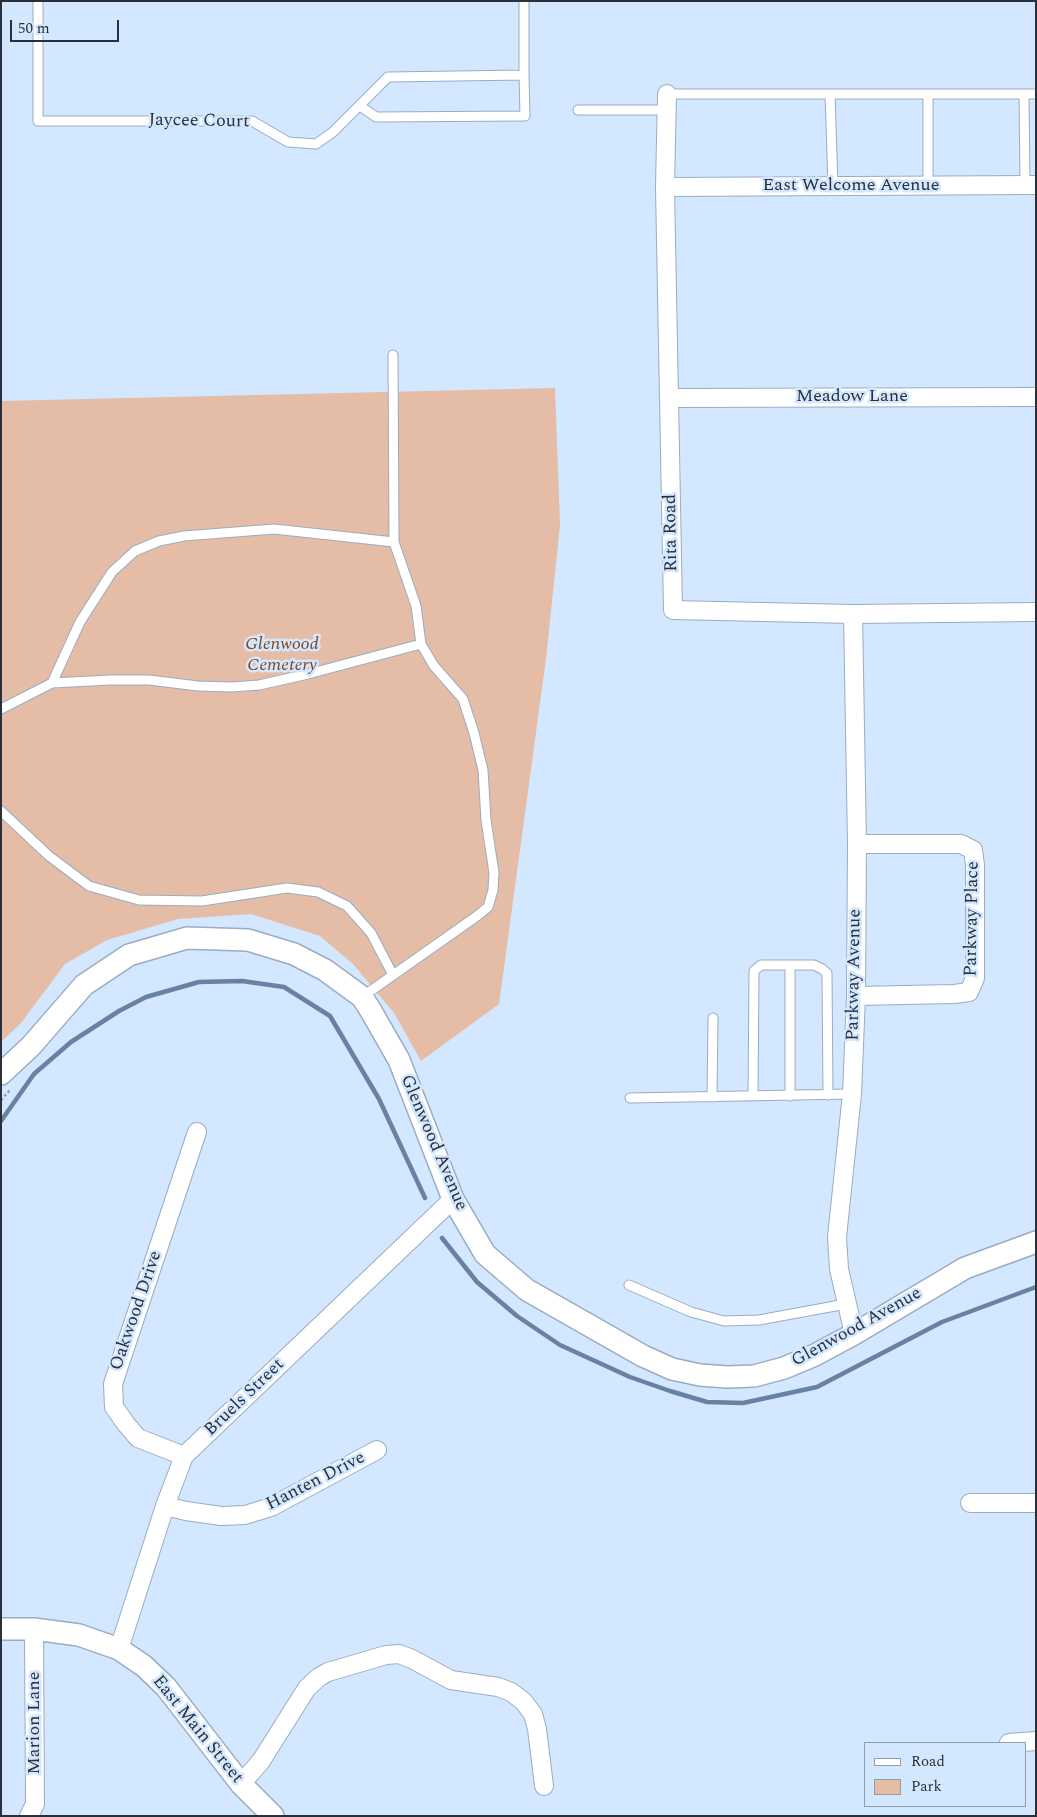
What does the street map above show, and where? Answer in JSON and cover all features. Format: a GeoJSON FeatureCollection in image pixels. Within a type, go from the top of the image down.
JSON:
{"type":"FeatureCollection","features":[{"type":"Feature","properties":{"kind":"street","name":"Rita Road"},"geometry":{"type":"LineString","coordinates":[[667,102],[665,187],[673,610],[854,614],[1036,612]]}},
{"type":"Feature","properties":{"kind":"street","name":"East Welcome Avenue"},"geometry":{"type":"LineString","coordinates":[[665,187],[1030,185]]}},
{"type":"Feature","properties":{"kind":"street","name":"Meadow Lane"},"geometry":{"type":"LineString","coordinates":[[669,398],[1036,397]]}},
{"type":"Feature","properties":{"kind":"street","name":"Parkway Avenue"},"geometry":{"type":"LineString","coordinates":[[854,614],[857,844],[856,996],[852,1094],[837,1236],[839,1269],[854,1334]]}},
{"type":"Feature","properties":{"kind":"street","name":"Parkway Place"},"geometry":{"type":"LineString","coordinates":[[856,996],[969,992],[976,978],[976,865],[973,850],[961,844],[857,844]]}},
{"type":"Feature","properties":{"kind":"street","name":"Glenwood Avenue"},"geometry":{"type":"LineString","coordinates":[[7,1080],[31,1046],[84,985],[129,955],[187,938],[248,940],[294,954],[325,970],[362,997],[399,1060],[453,1199],[485,1254],[527,1290],[642,1356],[672,1369],[700,1375],[754,1376],[784,1368],[854,1334],[965,1268],[1036,1242]]}},
{"type":"Feature","properties":{"kind":"street","name":"Oakwood Drive"},"geometry":{"type":"LineString","coordinates":[[184,1456],[138,1438],[114,1407],[113,1384],[198,1132]]}},
{"type":"Feature","properties":{"kind":"street","name":"Bruels Street"},"geometry":{"type":"LineString","coordinates":[[119,1649],[165,1506],[184,1456],[453,1199]]}},
{"type":"Feature","properties":{"kind":"street","name":"Hanten Drive"},"geometry":{"type":"LineString","coordinates":[[165,1506],[221,1516],[245,1515],[271,1507],[377,1450]]}},
{"type":"Feature","properties":{"kind":"street"},"geometry":{"type":"LineString","coordinates":[[970,1503],[1036,1503]]}},
{"type":"Feature","properties":{"kind":"street","name":"East Main Street"},"geometry":{"type":"LineString","coordinates":[[1,1629],[34,1629],[79,1635],[119,1649],[144,1666],[166,1687],[242,1784],[273,1816]]}},
{"type":"Feature","properties":{"kind":"street","name":"Marion Lane"},"geometry":{"type":"LineString","coordinates":[[29,1816],[35,1804],[34,1629]]}},
{"type":"Feature","properties":{"kind":"street"},"geometry":{"type":"LineString","coordinates":[[242,1784],[261,1761],[307,1688],[319,1677],[328,1672],[399,1654],[451,1680],[498,1687],[511,1692],[523,1701],[533,1714],[537,1729],[544,1786]]}},
{"type":"Feature","properties":{"kind":"street"},"geometry":{"type":"LineString","coordinates":[[1022,1742],[1036,1741]]}},
{"type":"Feature","properties":{"kind":"lane","name":"Jaycee Court"},"geometry":{"type":"LineString","coordinates":[[38,1],[38,121],[252,121],[288,142],[316,144],[333,132],[388,77],[524,75]]}},
{"type":"Feature","properties":{"kind":"lane"},"geometry":{"type":"LineString","coordinates":[[360,106],[376,117],[525,116],[524,1]]}},
{"type":"Feature","properties":{"kind":"lane"},"geometry":{"type":"LineString","coordinates":[[830,94],[833,186]]}},
{"type":"Feature","properties":{"kind":"lane"},"geometry":{"type":"LineString","coordinates":[[578,110],[667,102],[830,94],[1036,94]]}},
{"type":"Feature","properties":{"kind":"lane"},"geometry":{"type":"LineString","coordinates":[[928,94],[928,186]]}},
{"type":"Feature","properties":{"kind":"lane"},"geometry":{"type":"LineString","coordinates":[[1024,94],[1030,185]]}},
{"type":"Feature","properties":{"kind":"lane"},"geometry":{"type":"LineString","coordinates":[[362,997],[488,907],[494,873],[486,820],[483,770],[474,733],[463,699],[434,666],[421,644],[416,606],[394,542],[393,355]]}},
{"type":"Feature","properties":{"kind":"lane"},"geometry":{"type":"LineString","coordinates":[[52,683],[80,622],[112,572],[136,551],[158,541],[184,536],[274,529],[394,542]]}},
{"type":"Feature","properties":{"kind":"lane"},"geometry":{"type":"LineString","coordinates":[[1,709],[52,683],[149,680],[232,687],[259,685],[421,644]]}},
{"type":"Feature","properties":{"kind":"lane"},"geometry":{"type":"LineString","coordinates":[[1,811],[49,856],[89,886],[139,900],[202,901],[286,888],[318,892],[347,906],[371,933],[393,975]]}},
{"type":"Feature","properties":{"kind":"lane"},"geometry":{"type":"LineString","coordinates":[[753,1096],[754,970],[761,965],[814,965],[827,973],[828,1095]]}},
{"type":"Feature","properties":{"kind":"lane"},"geometry":{"type":"LineString","coordinates":[[790,965],[790,1096]]}},
{"type":"Feature","properties":{"kind":"lane"},"geometry":{"type":"LineString","coordinates":[[712,1018],[712,1097]]}},
{"type":"Feature","properties":{"kind":"lane"},"geometry":{"type":"LineString","coordinates":[[630,1098],[852,1094]]}},
{"type":"Feature","properties":{"kind":"lane"},"geometry":{"type":"LineString","coordinates":[[629,1285],[691,1312],[724,1321],[759,1320],[846,1304]]}},
{"type":"Feature","properties":{"kind":"path"},"geometry":{"type":"LineString","coordinates":[[1,1100],[7,1080]]}},
{"type":"Feature","properties":{"kind":"green space","name":"Glenwood Cemetery"},"geometry":{"type":"Polygon","coordinates":[[[555,388],[560,525],[546,659],[499,1004],[421,1061],[394,1013],[353,964],[320,936],[251,914],[178,919],[107,940],[65,964],[21,1023],[1,1042],[1,401],[555,388]]]}},
{"type":"Feature","properties":{"kind":"waterway"},"geometry":{"type":"LineString","coordinates":[[1,1121],[34,1074],[71,1042],[119,1011],[146,997],[199,982],[242,981],[284,987],[330,1016],[379,1099],[425,1198]]}},
{"type":"Feature","properties":{"kind":"waterway"},"geometry":{"type":"LineString","coordinates":[[442,1238],[477,1282],[517,1316],[560,1345],[630,1377],[707,1402],[743,1403],[817,1387],[942,1322],[1036,1287]]}}]}
